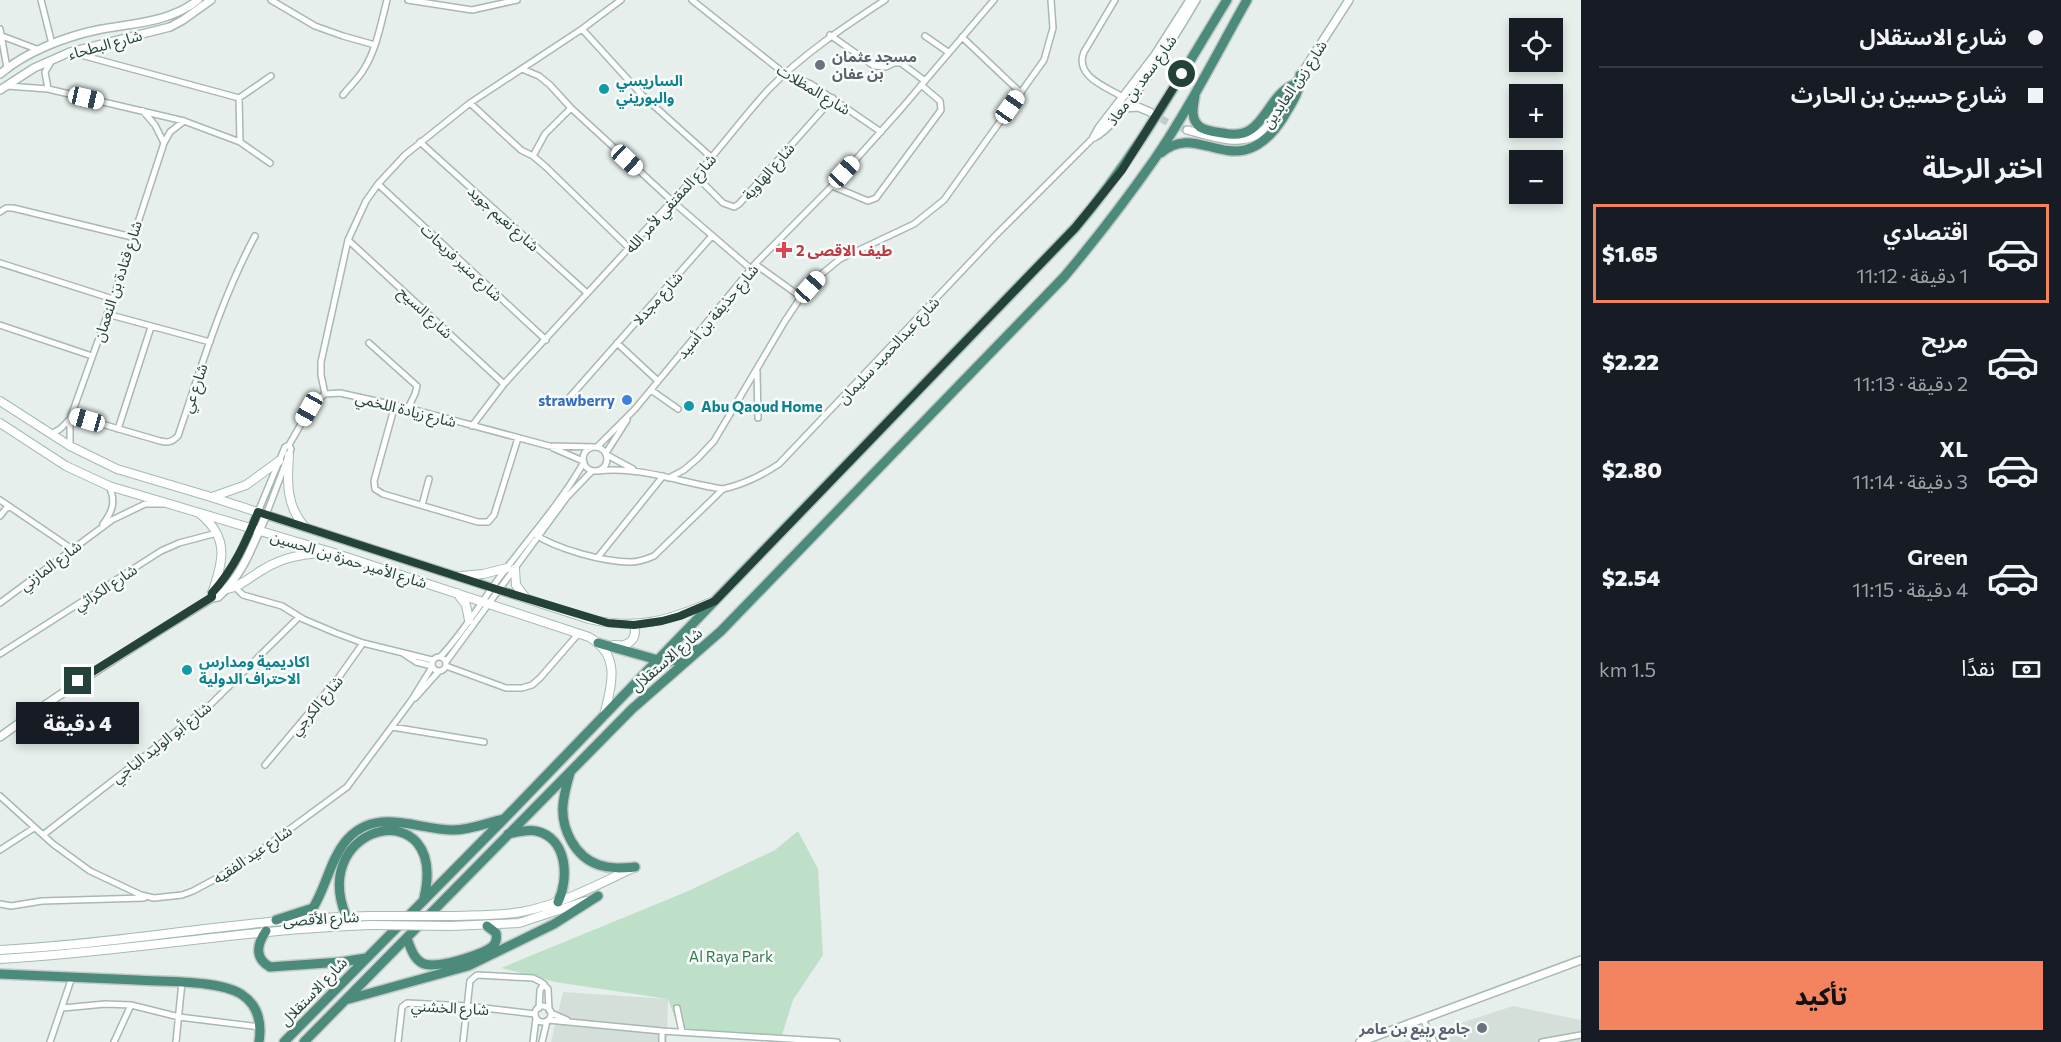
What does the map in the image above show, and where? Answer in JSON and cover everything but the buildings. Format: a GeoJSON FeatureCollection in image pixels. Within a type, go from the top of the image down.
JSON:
{"type":"FeatureCollection","features":[{"type":"Feature","properties":{"kind":"highway","name":"شارع الاستقلال"},"geometry":{"type":"LineString","coordinates":[[284,1042],[604,716],[1039,266],[1094,206],[1139,144],[1227,0]]}},
{"type":"Feature","properties":{"kind":"highway","name":"شارع الاستقلال"},"geometry":{"type":"LineString","coordinates":[[304,1042],[632,709],[703,648],[812,539],[1064,277],[1155,159],[1247,0]]}},
{"type":"Feature","properties":{"kind":"highway"},"geometry":{"type":"LineString","coordinates":[[1197,90],[1192,113],[1196,122],[1203,128],[1237,135],[1255,127],[1279,94],[1298,80]]}},
{"type":"Feature","properties":{"kind":"highway"},"geometry":{"type":"LineString","coordinates":[[1155,159],[1167,147],[1180,142],[1190,142],[1233,152],[1247,150],[1260,144],[1271,134],[1287,111],[1298,92],[1298,80]]}},
{"type":"Feature","properties":{"kind":"highway"},"geometry":{"type":"LineString","coordinates":[[762,540],[763,551]]}},
{"type":"Feature","properties":{"kind":"highway"},"geometry":{"type":"LineString","coordinates":[[598,643],[656,661],[674,661],[693,650],[703,648]]}},
{"type":"Feature","properties":{"kind":"highway"},"geometry":{"type":"LineString","coordinates":[[570,771],[563,807],[564,820],[572,843],[588,860],[598,865],[620,868],[636,867]]}},
{"type":"Feature","properties":{"kind":"highway"},"geometry":{"type":"LineString","coordinates":[[276,920],[313,908],[341,848],[354,832],[363,826],[373,822],[391,821],[452,830],[471,828],[505,818]]}},
{"type":"Feature","properties":{"kind":"highway"},"geometry":{"type":"LineString","coordinates":[[346,916],[339,892],[339,880],[343,866],[357,842],[379,830],[402,833],[419,845],[426,858],[428,870],[424,899]]}},
{"type":"Feature","properties":{"kind":"highway"},"geometry":{"type":"LineString","coordinates":[[508,834],[537,831],[546,835],[558,847],[565,870],[565,882],[558,902]]}},
{"type":"Feature","properties":{"kind":"highway"},"geometry":{"type":"LineString","coordinates":[[347,1000],[468,966],[554,924],[598,896]]}},
{"type":"Feature","properties":{"kind":"highway"},"geometry":{"type":"LineString","coordinates":[[407,939],[414,956],[420,962],[437,966],[483,951],[494,945],[496,933],[487,926]]}},
{"type":"Feature","properties":{"kind":"highway"},"geometry":{"type":"LineString","coordinates":[[266,931],[260,940],[258,952],[260,959],[270,967],[366,958]]}},
{"type":"Feature","properties":{"kind":"highway"},"geometry":{"type":"LineString","coordinates":[[0,974],[182,982],[218,986],[240,993],[254,1006],[260,1027],[259,1042]]}},
{"type":"Feature","properties":{"kind":"main road","name":"شارع الأمير حمزة بن الحسين"},"geometry":{"type":"LineString","coordinates":[[0,401],[70,446],[128,473],[262,513],[599,621],[634,625],[671,619],[715,601]]}},
{"type":"Feature","properties":{"kind":"main road","name":"شارع الأمير حمزة بن الحسين"},"geometry":{"type":"LineString","coordinates":[[0,423],[66,466],[109,486],[456,592],[579,633],[598,643]]}},
{"type":"Feature","properties":{"kind":"main road"},"geometry":{"type":"LineString","coordinates":[[289,455],[290,498],[294,511],[306,528]]}},
{"type":"Feature","properties":{"kind":"main road"},"geometry":{"type":"LineString","coordinates":[[211,497],[246,486],[279,461]]}},
{"type":"Feature","properties":{"kind":"main road"},"geometry":{"type":"LineString","coordinates":[[197,512],[217,533],[222,550],[222,562],[212,595]]}},
{"type":"Feature","properties":{"kind":"main road"},"geometry":{"type":"LineString","coordinates":[[231,588],[284,559],[334,553]]}},
{"type":"Feature","properties":{"kind":"main road"},"geometry":{"type":"LineString","coordinates":[[458,576],[511,568],[516,585],[525,599]]}},
{"type":"Feature","properties":{"kind":"main road"},"geometry":{"type":"LineString","coordinates":[[456,592],[466,605],[469,620]]}},
{"type":"Feature","properties":{"kind":"main road"},"geometry":{"type":"LineString","coordinates":[[598,643],[621,646],[628,644],[634,637],[634,625]]}},
{"type":"Feature","properties":{"kind":"main road"},"geometry":{"type":"LineString","coordinates":[[598,643],[608,656],[612,668],[604,716]]}},
{"type":"Feature","properties":{"kind":"main road","name":"شارع الأقصى"},"geometry":{"type":"LineString","coordinates":[[0,959],[371,920],[521,912],[558,902],[636,867]]}},
{"type":"Feature","properties":{"kind":"main road","name":"شارع الأقصى"},"geometry":{"type":"LineString","coordinates":[[0,950],[72,945],[276,920],[346,916],[450,926],[513,924],[598,896]]}},
{"type":"Feature","properties":{"kind":"street"},"geometry":{"type":"LineString","coordinates":[[41,0],[52,44]]}},
{"type":"Feature","properties":{"kind":"street","name":"شارع البطحاء"},"geometry":{"type":"LineString","coordinates":[[0,74],[52,44],[94,31],[165,18],[184,10],[198,0]]}},
{"type":"Feature","properties":{"kind":"street","name":"شارع البطحاء"},"geometry":{"type":"LineString","coordinates":[[3,88],[34,68],[70,52],[170,27],[211,0]]}},
{"type":"Feature","properties":{"kind":"street"},"geometry":{"type":"LineString","coordinates":[[271,0],[315,26],[375,45]]}},
{"type":"Feature","properties":{"kind":"street"},"geometry":{"type":"LineString","coordinates":[[343,95],[364,70],[375,45],[387,0]]}},
{"type":"Feature","properties":{"kind":"street"},"geometry":{"type":"LineString","coordinates":[[408,0],[462,9],[484,9],[517,0]]}},
{"type":"Feature","properties":{"kind":"street"},"geometry":{"type":"LineString","coordinates":[[483,0],[484,9]]}},
{"type":"Feature","properties":{"kind":"street"},"geometry":{"type":"LineString","coordinates":[[262,513],[285,447],[289,445],[313,403],[325,394],[321,362],[348,240],[366,201],[398,162],[420,142],[470,103],[582,29],[621,0]]}},
{"type":"Feature","properties":{"kind":"street","name":"شارع المظلات"},"geometry":{"type":"LineString","coordinates":[[692,0],[785,74],[812,84],[881,132]]}},
{"type":"Feature","properties":{"kind":"street","name":"شارع المقتفي لأمر الله"},"geometry":{"type":"LineString","coordinates":[[472,426],[504,384],[672,201],[697,177],[769,90],[830,35],[885,0]]}},
{"type":"Feature","properties":{"kind":"street","name":"شارع حذيفة بن أسيد"},"geometry":{"type":"LineString","coordinates":[[596,447],[651,390],[753,267],[881,132],[994,0]]}},
{"type":"Feature","properties":{"kind":"street"},"geometry":{"type":"LineString","coordinates":[[597,557],[666,477],[684,470],[714,441],[766,350],[801,297],[829,266],[914,224],[944,200],[1041,66],[1050,45],[1053,28],[1051,0]]}},
{"type":"Feature","properties":{"kind":"street"},"geometry":{"type":"LineString","coordinates":[[1115,0],[1081,59],[1082,66],[1089,77],[1123,97]]}},
{"type":"Feature","properties":{"kind":"street","name":"شارع سعد بن معاذ"},"geometry":{"type":"LineString","coordinates":[[1094,137],[1102,132],[1137,89],[1177,27],[1190,0]]}},
{"type":"Feature","properties":{"kind":"street","name":"شارع سعد بن معاذ"},"geometry":{"type":"LineString","coordinates":[[1094,137],[1196,0]]}},
{"type":"Feature","properties":{"kind":"street","name":"شارع زين العابدين"},"geometry":{"type":"LineString","coordinates":[[1187,130],[1234,141],[1254,137],[1265,129],[1349,0]]}},
{"type":"Feature","properties":{"kind":"street"},"geometry":{"type":"LineString","coordinates":[[0,29],[7,68]]}},
{"type":"Feature","properties":{"kind":"street"},"geometry":{"type":"LineString","coordinates":[[582,29],[642,96],[712,158]]}},
{"type":"Feature","properties":{"kind":"street"},"geometry":{"type":"LineString","coordinates":[[830,35],[874,66],[886,68],[894,63],[901,63],[940,101],[941,110],[876,198],[868,201],[832,186]]}},
{"type":"Feature","properties":{"kind":"street"},"geometry":{"type":"LineString","coordinates":[[2,36],[39,50]]}},
{"type":"Feature","properties":{"kind":"street"},"geometry":{"type":"LineString","coordinates":[[925,36],[948,52]]}},
{"type":"Feature","properties":{"kind":"street"},"geometry":{"type":"LineString","coordinates":[[962,37],[1021,93]]}},
{"type":"Feature","properties":{"kind":"street"},"geometry":{"type":"LineString","coordinates":[[70,52],[239,98],[271,76]]}},
{"type":"Feature","properties":{"kind":"street"},"geometry":{"type":"LineString","coordinates":[[48,89],[45,72],[52,60]]}},
{"type":"Feature","properties":{"kind":"street"},"geometry":{"type":"LineString","coordinates":[[522,69],[539,76],[550,85],[571,108],[711,237],[801,297]]}},
{"type":"Feature","properties":{"kind":"street"},"geometry":{"type":"LineString","coordinates":[[3,88],[48,89],[184,121],[240,142],[270,163]]}},
{"type":"Feature","properties":{"kind":"street"},"geometry":{"type":"LineString","coordinates":[[1137,89],[1136,97],[1142,108]]}},
{"type":"Feature","properties":{"kind":"street"},"geometry":{"type":"LineString","coordinates":[[239,98],[240,142]]}},
{"type":"Feature","properties":{"kind":"street","name":"شارع الهاوية"},"geometry":{"type":"LineString","coordinates":[[697,177],[727,205],[734,207],[833,98]]}},
{"type":"Feature","properties":{"kind":"street"},"geometry":{"type":"LineString","coordinates":[[470,103],[520,150],[533,156],[629,248]]}},
{"type":"Feature","properties":{"kind":"street"},"geometry":{"type":"LineString","coordinates":[[533,156],[546,134],[571,108]]}},
{"type":"Feature","properties":{"kind":"street"},"geometry":{"type":"LineString","coordinates":[[1123,108],[1142,108],[1150,112]]}},
{"type":"Feature","properties":{"kind":"street"},"geometry":{"type":"LineString","coordinates":[[142,110],[155,125],[164,143]]}},
{"type":"Feature","properties":{"kind":"street","name":"شارع قتادة بن النعمان"},"geometry":{"type":"LineString","coordinates":[[70,446],[71,417],[164,143],[174,128],[184,121]]}},
{"type":"Feature","properties":{"kind":"street","name":"شارع عبدالحميد سليمان"},"geometry":{"type":"LineString","coordinates":[[536,536],[597,557],[632,562],[654,556],[723,489],[738,486],[761,476],[779,464],[996,235],[1094,137]]}},
{"type":"Feature","properties":{"kind":"street","name":"شارع نعيم جويد"},"geometry":{"type":"LineString","coordinates":[[420,142],[587,293]]}},
{"type":"Feature","properties":{"kind":"street","name":"شارع منير فريحات"},"geometry":{"type":"LineString","coordinates":[[378,184],[546,340]]}},
{"type":"Feature","properties":{"kind":"street"},"geometry":{"type":"LineString","coordinates":[[0,212],[6,208],[13,208],[132,237]]}},
{"type":"Feature","properties":{"kind":"street","name":"شارع عي"},"geometry":{"type":"LineString","coordinates":[[71,417],[165,442],[175,440],[229,288],[255,236]]}},
{"type":"Feature","properties":{"kind":"street","name":"شارع مجدلا"},"geometry":{"type":"LineString","coordinates":[[569,398],[711,237]]}},
{"type":"Feature","properties":{"kind":"street","name":"شارع السيح"},"geometry":{"type":"LineString","coordinates":[[348,240],[504,384]]}},
{"type":"Feature","properties":{"kind":"street"},"geometry":{"type":"LineString","coordinates":[[0,263],[112,298]]}},
{"type":"Feature","properties":{"kind":"street"},"geometry":{"type":"LineString","coordinates":[[107,314],[210,342]]}},
{"type":"Feature","properties":{"kind":"street"},"geometry":{"type":"LineString","coordinates":[[0,325],[92,356]]}},
{"type":"Feature","properties":{"kind":"street"},"geometry":{"type":"LineString","coordinates":[[118,429],[150,327]]}},
{"type":"Feature","properties":{"kind":"street"},"geometry":{"type":"LineString","coordinates":[[369,343],[417,386],[408,408]]}},
{"type":"Feature","properties":{"kind":"street"},"geometry":{"type":"LineString","coordinates":[[617,343],[658,381]]}},
{"type":"Feature","properties":{"kind":"street"},"geometry":{"type":"LineString","coordinates":[[757,369],[758,418]]}},
{"type":"Feature","properties":{"kind":"street"},"geometry":{"type":"LineString","coordinates":[[651,390],[678,409]]}},
{"type":"Feature","properties":{"kind":"street","name":"شارع زيادة اللخمي"},"geometry":{"type":"LineString","coordinates":[[325,394],[340,393],[408,408],[549,446],[584,461]]}},
{"type":"Feature","properties":{"kind":"street"},"geometry":{"type":"LineString","coordinates":[[395,405],[374,485],[377,492],[478,522],[488,522],[494,515],[518,438]]}},
{"type":"Feature","properties":{"kind":"street","name":"شارع حذيفة بن أسيد"},"geometry":{"type":"LineString","coordinates":[[606,454],[634,409]]}},
{"type":"Feature","properties":{"kind":"street"},"geometry":{"type":"LineString","coordinates":[[51,434],[60,429],[71,417]]}},
{"type":"Feature","properties":{"kind":"street"},"geometry":{"type":"LineString","coordinates":[[212,595],[217,598],[231,588],[247,559],[255,530],[289,455],[291,448],[289,445]]}},
{"type":"Feature","properties":{"kind":"street","name":"شارع زيادة اللخمي"},"geometry":{"type":"LineString","coordinates":[[549,446],[596,447]]}},
{"type":"Feature","properties":{"kind":"street"},"geometry":{"type":"LineString","coordinates":[[536,536],[584,461],[586,451],[596,447],[634,470]]}},
{"type":"Feature","properties":{"kind":"street"},"geometry":{"type":"LineString","coordinates":[[231,588],[243,595],[282,606],[299,617],[363,643],[403,653],[432,664],[439,671],[444,670],[465,631],[495,589],[571,493],[595,471],[605,466],[606,454]]}},
{"type":"Feature","properties":{"kind":"street"},"geometry":{"type":"LineString","coordinates":[[584,461],[587,467],[595,471],[634,470],[723,489]]}},
{"type":"Feature","properties":{"kind":"street"},"geometry":{"type":"LineString","coordinates":[[422,505],[429,479]]}},
{"type":"Feature","properties":{"kind":"street","name":"شارع المازني"},"geometry":{"type":"LineString","coordinates":[[100,528],[111,513],[113,504],[114,499],[109,486]]}},
{"type":"Feature","properties":{"kind":"street"},"geometry":{"type":"LineString","coordinates":[[0,500],[72,549]]}},
{"type":"Feature","properties":{"kind":"street","name":"شارع المازني"},"geometry":{"type":"LineString","coordinates":[[0,603],[100,528],[145,504],[164,504]]}},
{"type":"Feature","properties":{"kind":"street"},"geometry":{"type":"LineString","coordinates":[[0,516],[8,506]]}},
{"type":"Feature","properties":{"kind":"street"},"geometry":{"type":"LineString","coordinates":[[0,737],[103,664],[212,595],[231,570],[255,530]]}},
{"type":"Feature","properties":{"kind":"street","name":"شارع الكراثي"},"geometry":{"type":"LineString","coordinates":[[0,654],[161,551],[179,543],[217,533]]}},
{"type":"Feature","properties":{"kind":"street"},"geometry":{"type":"LineString","coordinates":[[432,664],[436,657],[441,656],[465,631],[469,620],[486,603]]}},
{"type":"Feature","properties":{"kind":"street","name":"شارع أبو الوليد الباجي"},"geometry":{"type":"LineString","coordinates":[[43,835],[209,706],[299,617]]}},
{"type":"Feature","properties":{"kind":"street"},"geometry":{"type":"LineString","coordinates":[[441,656],[446,664],[506,688],[522,688],[532,685],[540,678],[579,633]]}},
{"type":"Feature","properties":{"kind":"street","name":"شارع الكرجي"},"geometry":{"type":"LineString","coordinates":[[265,765],[339,677],[363,643]]}},
{"type":"Feature","properties":{"kind":"street","name":"شارع عيد الفقيه"},"geometry":{"type":"LineString","coordinates":[[0,798],[34,828],[90,871],[128,890],[154,898],[193,891],[230,872],[333,799],[354,780],[411,701],[432,664]]}},
{"type":"Feature","properties":{"kind":"street","name":"شارع عيد الفقيه"},"geometry":{"type":"LineString","coordinates":[[411,701],[439,671]]}},
{"type":"Feature","properties":{"kind":"street"},"geometry":{"type":"LineString","coordinates":[[392,727],[484,742]]}},
{"type":"Feature","properties":{"kind":"street"},"geometry":{"type":"LineString","coordinates":[[0,850],[34,828]]}},
{"type":"Feature","properties":{"kind":"street"},"geometry":{"type":"LineString","coordinates":[[0,904],[11,906],[48,901],[154,898]]}},
{"type":"Feature","properties":{"kind":"street"},"geometry":{"type":"LineString","coordinates":[[1360,1042],[1581,960]]}},
{"type":"Feature","properties":{"kind":"street"},"geometry":{"type":"LineString","coordinates":[[463,1042],[470,981],[477,975],[533,978],[544,984],[548,989],[550,1011],[542,1042]]}},
{"type":"Feature","properties":{"kind":"street"},"geometry":{"type":"LineString","coordinates":[[50,1042],[72,977]]}},
{"type":"Feature","properties":{"kind":"street"},"geometry":{"type":"LineString","coordinates":[[176,1042],[182,982]]}},
{"type":"Feature","properties":{"kind":"street"},"geometry":{"type":"LineString","coordinates":[[533,1042],[540,990],[544,984]]}},
{"type":"Feature","properties":{"kind":"street","name":"شارع الخشني"},"geometry":{"type":"LineString","coordinates":[[399,1042],[402,1007],[405,1003],[467,1006],[536,1016]]}},
{"type":"Feature","properties":{"kind":"street"},"geometry":{"type":"LineString","coordinates":[[63,1008],[105,1004],[131,1005],[179,1017],[260,1027]]}},
{"type":"Feature","properties":{"kind":"street"},"geometry":{"type":"LineString","coordinates":[[114,1042],[131,1005]]}},
{"type":"Feature","properties":{"kind":"street"},"geometry":{"type":"LineString","coordinates":[[539,1008],[544,1006],[567,1020]]}},
{"type":"Feature","properties":{"kind":"street"},"geometry":{"type":"LineString","coordinates":[[677,1008],[682,1032]]}},
{"type":"Feature","properties":{"kind":"street"},"geometry":{"type":"LineString","coordinates":[[536,1016],[542,1022],[567,1020],[779,1041],[829,1040],[837,1042]]}},
{"type":"Feature","properties":{"kind":"street"},"geometry":{"type":"LineString","coordinates":[[1423,1019],[1434,1042]]}},
{"type":"Feature","properties":{"kind":"street"},"geometry":{"type":"LineString","coordinates":[[1409,1024],[1424,1042]]}},
{"type":"Feature","properties":{"kind":"street"},"geometry":{"type":"LineString","coordinates":[[662,1031],[662,1042]]}},
{"type":"Feature","properties":{"kind":"street"},"geometry":{"type":"LineString","coordinates":[[1542,1042],[1581,1035]]}},
{"type":"Feature","properties":{"kind":"shaded area"},"geometry":{"type":"Polygon","coordinates":[[[563,992],[668,999],[667,1042],[551,1042],[563,992]]]}},
{"type":"Feature","properties":{"kind":"shaded area"},"geometry":{"type":"Polygon","coordinates":[[[1513,1006],[1581,1020],[1581,1042],[1403,1042],[1513,1006]]]}},
{"type":"Feature","properties":{"kind":"green space","name":"Al Raya Park"},"geometry":{"type":"Polygon","coordinates":[[[798,831],[818,869],[823,955],[793,1000],[781,1038],[680,1032],[668,999],[555,982],[501,968],[686,892],[775,850],[798,831]]]}},
{"type":"Feature","properties":{"kind":"tunnel"},"geometry":{"type":"LineString","coordinates":[[1152,114],[1187,130]]}},
{"type":"Feature","properties":{"kind":"place","name":"مسجد عثمان بن عفان"},"geometry":{"type":"Point","coordinates":[820,65]}},
{"type":"Feature","properties":{"kind":"place","name":"الساريسي والبوريني"},"geometry":{"type":"Point","coordinates":[604,89]}},
{"type":"Feature","properties":{"kind":"place","name":"طيف الاقصى 2"},"geometry":{"type":"Point","coordinates":[784,250]}},
{"type":"Feature","properties":{"kind":"place","name":"strawberry"},"geometry":{"type":"Point","coordinates":[627,400]}},
{"type":"Feature","properties":{"kind":"place","name":"Abu Qaoud Home"},"geometry":{"type":"Point","coordinates":[689,406]}},
{"type":"Feature","properties":{"kind":"place","name":"اكاديمية ومدارس الاحتراف الدولية"},"geometry":{"type":"Point","coordinates":[187,670]}},
{"type":"Feature","properties":{"kind":"place","name":"جامع ربيع بن عامر"},"geometry":{"type":"Point","coordinates":[1482,1028]}},
{"type":"Feature","properties":{"kind":"route"},"geometry":{"type":"LineString","coordinates":[[78,681],[212,597],[212,593],[237,561],[258,512],[589,619],[608,623],[634,625],[662,621],[715,601],[1075,228],[1122,170],[1182,74]]}}]}
